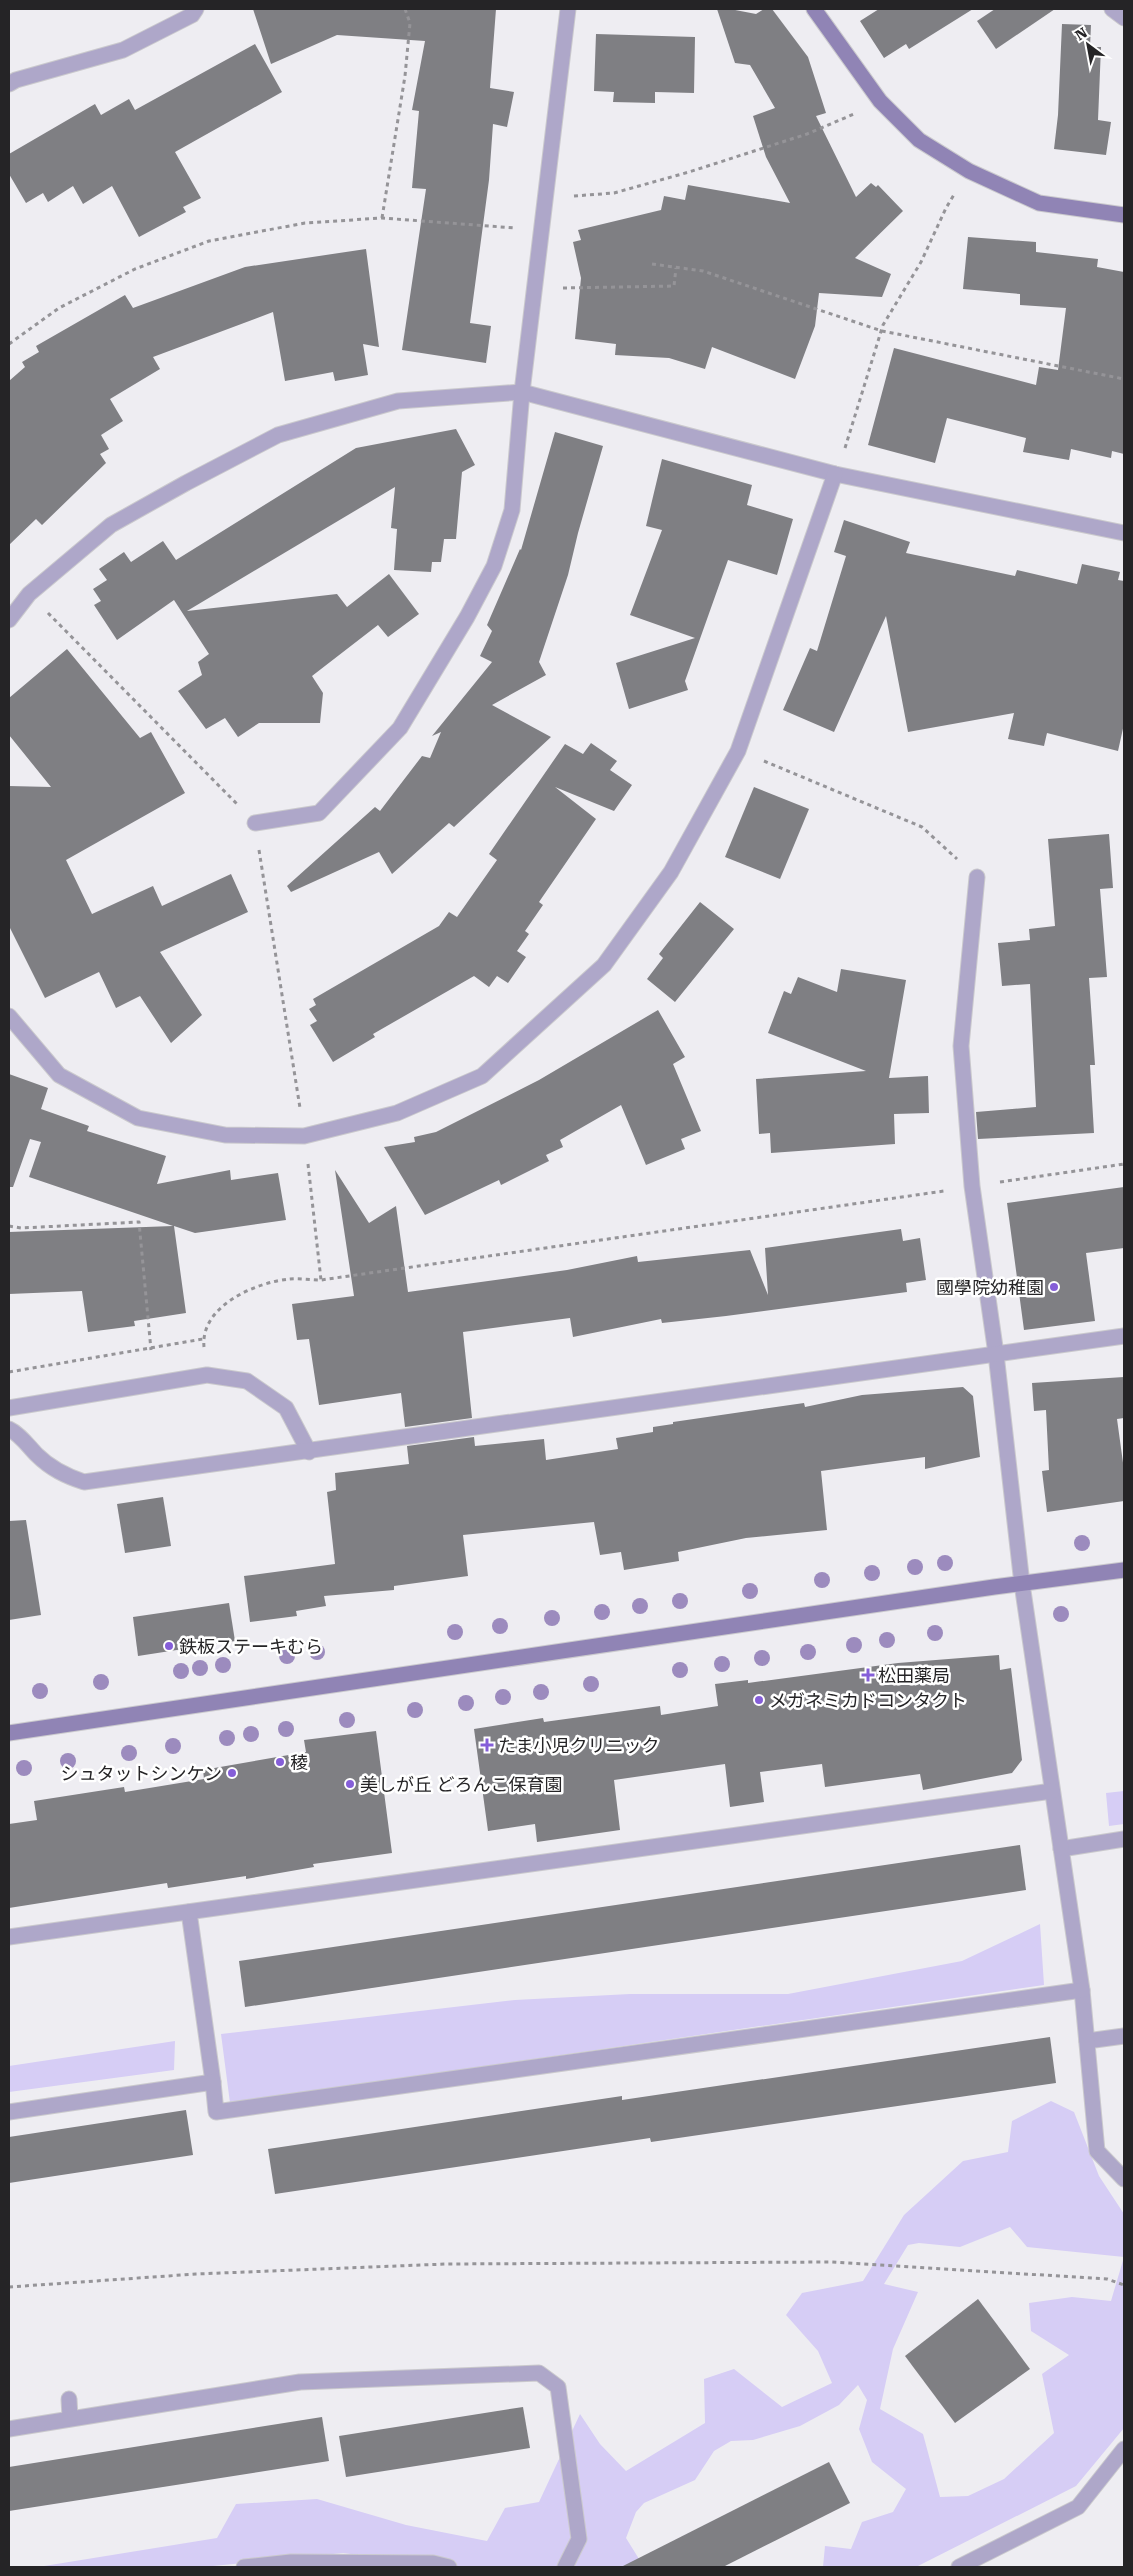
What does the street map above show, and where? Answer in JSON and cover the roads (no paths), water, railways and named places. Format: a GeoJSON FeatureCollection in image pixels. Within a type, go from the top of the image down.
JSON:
{"type":"FeatureCollection","features":[{"type":"Feature","properties":{"kind":"street"},"geometry":{"type":"LineString","coordinates":[[9,84],[16,80],[123,50],[192,15],[196,9]]}},
{"type":"Feature","properties":{"kind":"street"},"geometry":{"type":"LineString","coordinates":[[255,823],[319,812],[400,728],[467,617],[494,566],[512,510],[522,392],[568,9]]}},
{"type":"Feature","properties":{"kind":"street"},"geometry":{"type":"LineString","coordinates":[[814,9],[880,101],[919,140],[969,172],[1039,203],[1124,215]]}},
{"type":"Feature","properties":{"kind":"street"},"geometry":{"type":"LineString","coordinates":[[1112,9],[1124,18]]}},
{"type":"Feature","properties":{"kind":"street"},"geometry":{"type":"LineString","coordinates":[[9,620],[30,594],[110,525],[186,482],[278,436],[398,401],[522,392],[836,474],[1124,533]]}},
{"type":"Feature","properties":{"kind":"street"},"geometry":{"type":"LineString","coordinates":[[9,1016],[59,1075],[138,1118],[225,1135],[304,1136],[398,1113],[482,1076],[604,965],[671,872],[738,750],[836,474]]}},
{"type":"Feature","properties":{"kind":"street"},"geometry":{"type":"LineString","coordinates":[[977,877],[962,1046],[972,1186],[996,1354],[1022,1584],[1082,1990],[1097,2151],[1124,2179]]}},
{"type":"Feature","properties":{"kind":"street"},"geometry":{"type":"LineString","coordinates":[[9,1429],[15,1432],[39,1457],[62,1475],[84,1482],[309,1452],[1124,1336]]}},
{"type":"Feature","properties":{"kind":"street"},"geometry":{"type":"LineString","coordinates":[[9,1408],[207,1375],[247,1381],[286,1408],[309,1452]]}},
{"type":"Feature","properties":{"kind":"street"},"geometry":{"type":"LineString","coordinates":[[9,1733],[1124,1570]]}},
{"type":"Feature","properties":{"kind":"street"},"geometry":{"type":"LineString","coordinates":[[9,1937],[1052,1791]]}},
{"type":"Feature","properties":{"kind":"street"},"geometry":{"type":"LineString","coordinates":[[1061,1850],[1124,1839]]}},
{"type":"Feature","properties":{"kind":"street"},"geometry":{"type":"LineString","coordinates":[[189,1912],[216,2112],[1082,1990]]}},
{"type":"Feature","properties":{"kind":"street"},"geometry":{"type":"LineString","coordinates":[[1087,2041],[1124,2036]]}},
{"type":"Feature","properties":{"kind":"street"},"geometry":{"type":"LineString","coordinates":[[9,2112],[213,2082]]}},
{"type":"Feature","properties":{"kind":"street"},"geometry":{"type":"LineString","coordinates":[[9,2429],[300,2382],[539,2372],[558,2387],[578,2530],[579,2539],[565,2567]]}},
{"type":"Feature","properties":{"kind":"street"},"geometry":{"type":"LineString","coordinates":[[69,2399],[70,2418]]}},
{"type":"Feature","properties":{"kind":"street"},"geometry":{"type":"LineString","coordinates":[[959,2567],[1078,2507],[1124,2449]]}},
{"type":"Feature","properties":{"kind":"street"},"geometry":{"type":"LineString","coordinates":[[244,2567],[290,2562],[433,2564],[448,2567]]}},
{"type":"Feature","properties":{"kind":"place","name":"國學院幼稚園"},"geometry":{"type":"Point","coordinates":[1054,1287]}},
{"type":"Feature","properties":{"kind":"place","name":"鉄板ステーキむら"},"geometry":{"type":"Point","coordinates":[169,1646]}},
{"type":"Feature","properties":{"kind":"place","name":"松田薬局"},"geometry":{"type":"Point","coordinates":[868,1675]}},
{"type":"Feature","properties":{"kind":"place","name":"メガネミカドコンタクト"},"geometry":{"type":"Point","coordinates":[759,1700]}},
{"type":"Feature","properties":{"kind":"place","name":"たま小児クリニック"},"geometry":{"type":"Point","coordinates":[487,1745]}},
{"type":"Feature","properties":{"kind":"place","name":"稜"},"geometry":{"type":"Point","coordinates":[280,1762]}},
{"type":"Feature","properties":{"kind":"place","name":"シュタットシンケン"},"geometry":{"type":"Point","coordinates":[232,1773]}},
{"type":"Feature","properties":{"kind":"place","name":"美しが丘 どろんこ保育園"},"geometry":{"type":"Point","coordinates":[350,1784]}}]}
